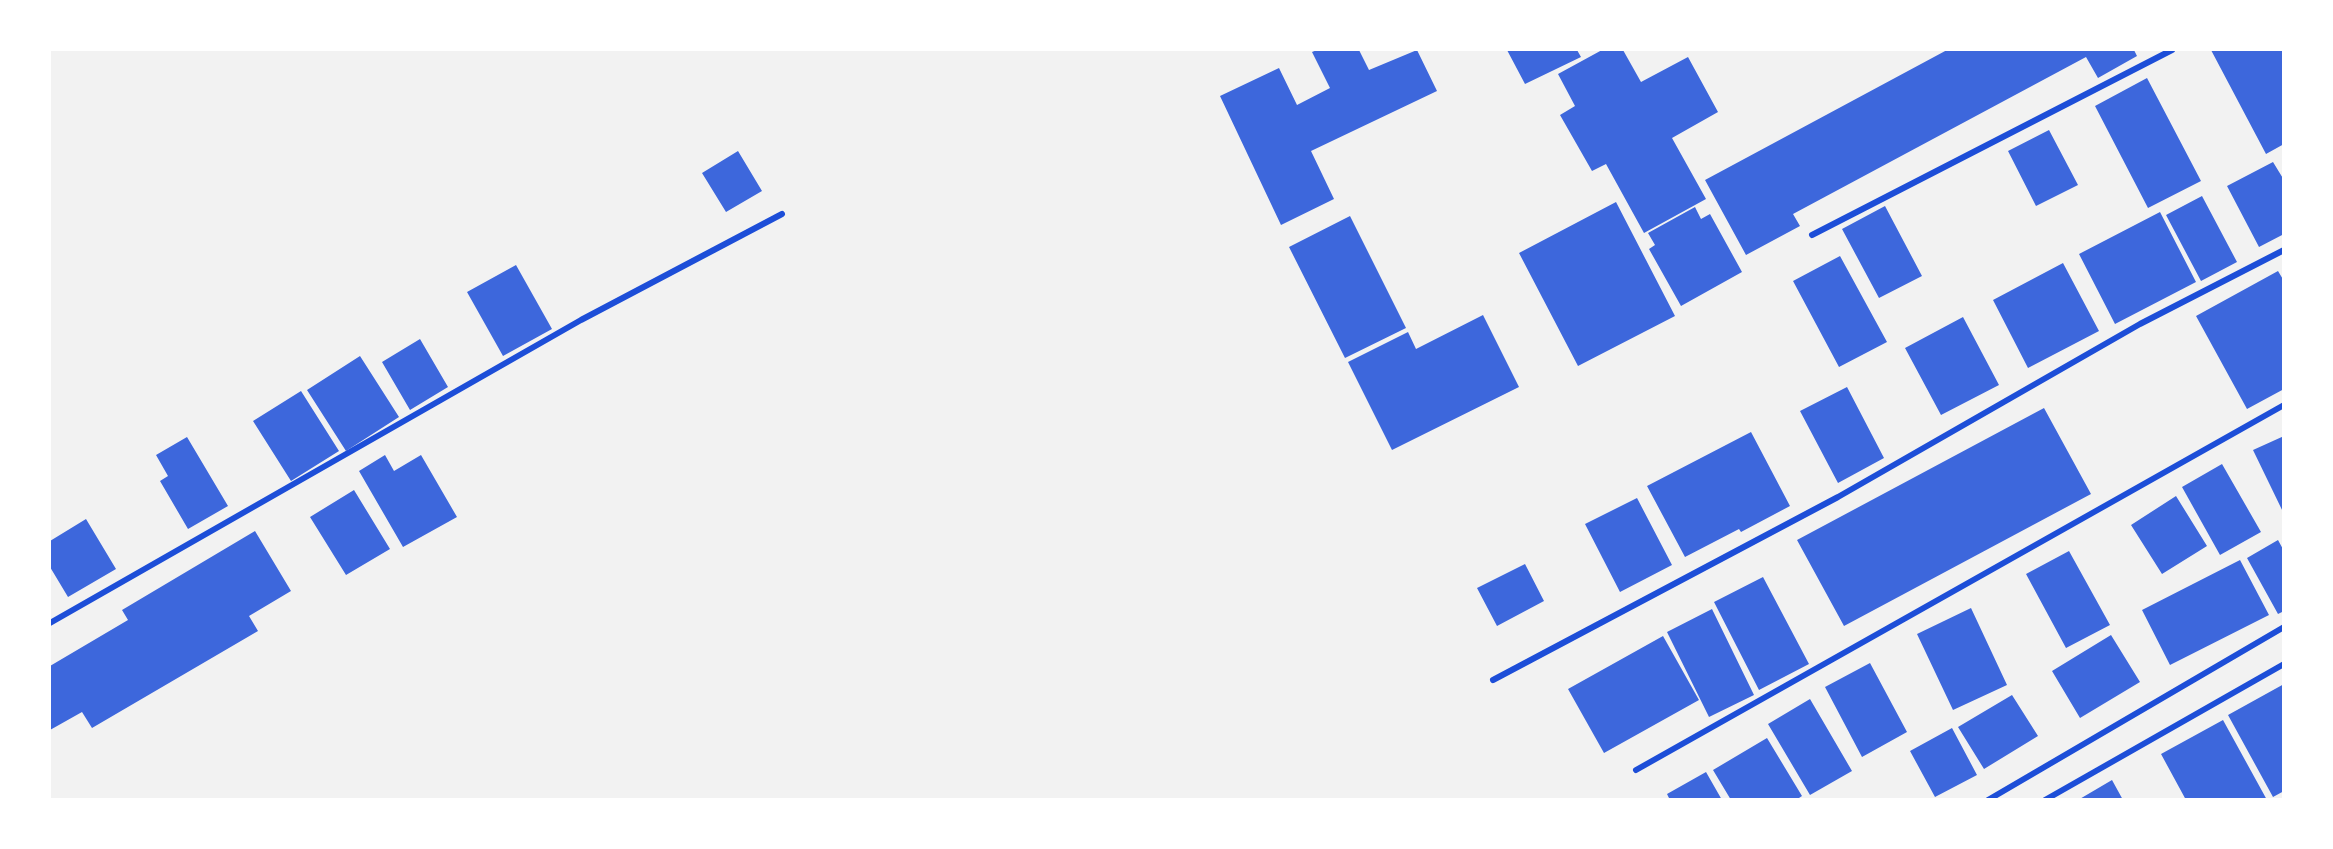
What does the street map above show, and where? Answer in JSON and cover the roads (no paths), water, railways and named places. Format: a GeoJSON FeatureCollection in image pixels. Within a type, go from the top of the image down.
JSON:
{"type":"FeatureCollection","features":[{"type":"Feature","properties":{"kind":"street"},"geometry":{"type":"LineString","coordinates":[[1812,235],[2172,50]]}},
{"type":"Feature","properties":{"kind":"street"},"geometry":{"type":"LineString","coordinates":[[50,623],[581,320],[782,214]]}},
{"type":"Feature","properties":{"kind":"street"},"geometry":{"type":"LineString","coordinates":[[1493,680],[1838,497],[2140,324],[2283,250]]}},
{"type":"Feature","properties":{"kind":"street"},"geometry":{"type":"LineString","coordinates":[[1636,770],[2283,405]]}},
{"type":"Feature","properties":{"kind":"street"},"geometry":{"type":"LineString","coordinates":[[1988,800],[2283,627]]}},
{"type":"Feature","properties":{"kind":"street"},"geometry":{"type":"LineString","coordinates":[[2045,800],[2283,664]]}}]}
